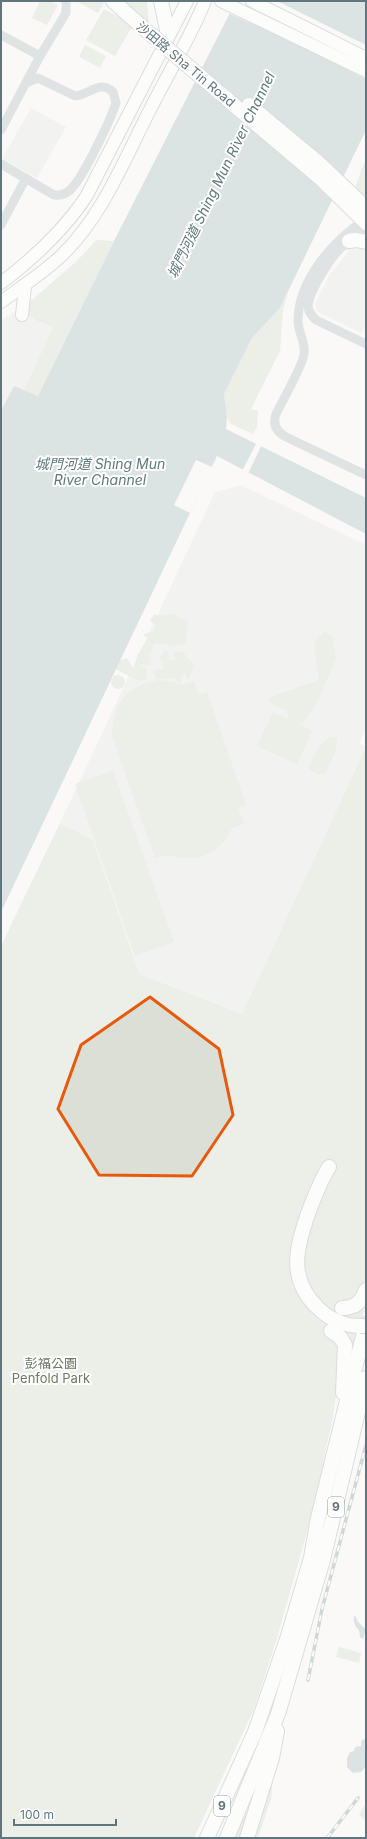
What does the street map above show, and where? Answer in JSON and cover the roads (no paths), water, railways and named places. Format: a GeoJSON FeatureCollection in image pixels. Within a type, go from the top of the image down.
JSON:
{"type":"FeatureCollection","features":[{"type":"Feature","properties":{"kind":"highway","name":"沙田路 Sha Tin Road"},"geometry":{"type":"LineString","coordinates":[[113,1],[321,179],[366,221]]}},
{"type":"Feature","properties":{"kind":"highway","name":"沙田路 Sha Tin Road"},"geometry":{"type":"LineString","coordinates":[[126,1],[325,169],[366,221]]}},
{"type":"Feature","properties":{"kind":"highway"},"geometry":{"type":"LineString","coordinates":[[161,1],[165,14],[168,35]]}},
{"type":"Feature","properties":{"kind":"highway"},"geometry":{"type":"LineString","coordinates":[[348,242],[356,240],[366,242]]}},
{"type":"Feature","properties":{"kind":"highway"},"geometry":{"type":"LineString","coordinates":[[329,1167],[320,1182],[301,1233],[296,1253],[300,1282],[309,1297],[321,1311],[338,1322],[351,1326],[366,1325]]}},
{"type":"Feature","properties":{"kind":"highway"},"geometry":{"type":"LineString","coordinates":[[342,1308],[357,1306],[362,1300],[366,1290]]}},
{"type":"Feature","properties":{"kind":"highway","name":"9"},"geometry":{"type":"LineString","coordinates":[[207,1838],[255,1732],[289,1633],[311,1558],[318,1518],[366,1325]]}},
{"type":"Feature","properties":{"kind":"highway"},"geometry":{"type":"LineString","coordinates":[[332,1330],[340,1337],[345,1346],[343,1417]]}},
{"type":"Feature","properties":{"kind":"highway","name":"9"},"geometry":{"type":"LineString","coordinates":[[227,1838],[278,1714],[325,1554],[366,1378]]}},
{"type":"Feature","properties":{"kind":"highway"},"geometry":{"type":"LineString","coordinates":[[247,1838],[272,1758],[278,1714]]}},
{"type":"Feature","properties":{"kind":"main road"},"geometry":{"type":"LineString","coordinates":[[1,283],[51,241],[86,198],[168,35],[187,1]]}},
{"type":"Feature","properties":{"kind":"main road"},"geometry":{"type":"LineString","coordinates":[[2,299],[25,286],[61,256],[84,229],[100,206],[205,1]]}},
{"type":"Feature","properties":{"kind":"main road"},"geometry":{"type":"LineString","coordinates":[[252,1],[366,58]]}},
{"type":"Feature","properties":{"kind":"main road"},"geometry":{"type":"LineString","coordinates":[[223,2],[366,71]]}},
{"type":"Feature","properties":{"kind":"main road"},"geometry":{"type":"LineString","coordinates":[[1,275],[15,272]]}},
{"type":"Feature","properties":{"kind":"main road"},"geometry":{"type":"LineString","coordinates":[[22,315],[25,286]]}},
{"type":"Feature","properties":{"kind":"street"},"geometry":{"type":"LineString","coordinates":[[1,130],[40,56],[66,14],[66,1]]}},
{"type":"Feature","properties":{"kind":"street"},"geometry":{"type":"LineString","coordinates":[[1,35],[40,56]]}},
{"type":"Feature","properties":{"kind":"street"},"geometry":{"type":"LineString","coordinates":[[1,164],[54,195],[62,195],[69,191],[85,169],[116,101],[114,92],[105,87],[98,87],[79,96],[75,96],[38,78],[26,83]]}},
{"type":"Feature","properties":{"kind":"street"},"geometry":{"type":"LineString","coordinates":[[1,225],[26,178]]}},
{"type":"Feature","properties":{"kind":"street"},"geometry":{"type":"LineString","coordinates":[[366,221],[329,262],[317,283],[308,307],[316,320],[366,344]]}},
{"type":"Feature","properties":{"kind":"street"},"geometry":{"type":"LineString","coordinates":[[366,221],[347,232],[331,247],[322,259],[311,280],[301,302],[298,316],[304,353],[276,414],[274,423],[278,431],[286,437],[366,475]]}},
{"type":"Feature","properties":{"kind":"water","name":"城門河道 Shing Mun River Channel"},"geometry":{"type":"Polygon","coordinates":[[[236,1],[366,1],[366,130],[280,308],[252,338],[224,394],[227,417],[226,429],[366,498],[366,534],[217,456],[1,912],[1,411],[14,386],[38,396],[114,241],[236,1]]]}},
{"type":"Feature","properties":{"kind":"water"},"geometry":{"type":"Polygon","coordinates":[[[355,1615],[358,1622],[366,1629],[363,1639],[360,1637],[359,1630],[354,1623],[355,1615]]]}},
{"type":"Feature","properties":{"kind":"water"},"geometry":{"type":"Polygon","coordinates":[[[366,1739],[366,1767],[361,1772],[353,1773],[347,1767],[347,1758],[350,1752],[354,1751],[355,1747],[361,1746],[361,1741],[366,1739]]]}},
{"type":"Feature","properties":{"kind":"railway"},"geometry":{"type":"LineString","coordinates":[[308,1680],[322,1609],[366,1445]]}},
{"type":"Feature","properties":{"kind":"railway"},"geometry":{"type":"LineString","coordinates":[[327,1838],[358,1798]]}},
{"type":"Feature","properties":{"kind":"park label","name":"彭福公園 Penfold Park"},"geometry":{"type":"Point","coordinates":[51,1370]}}]}
